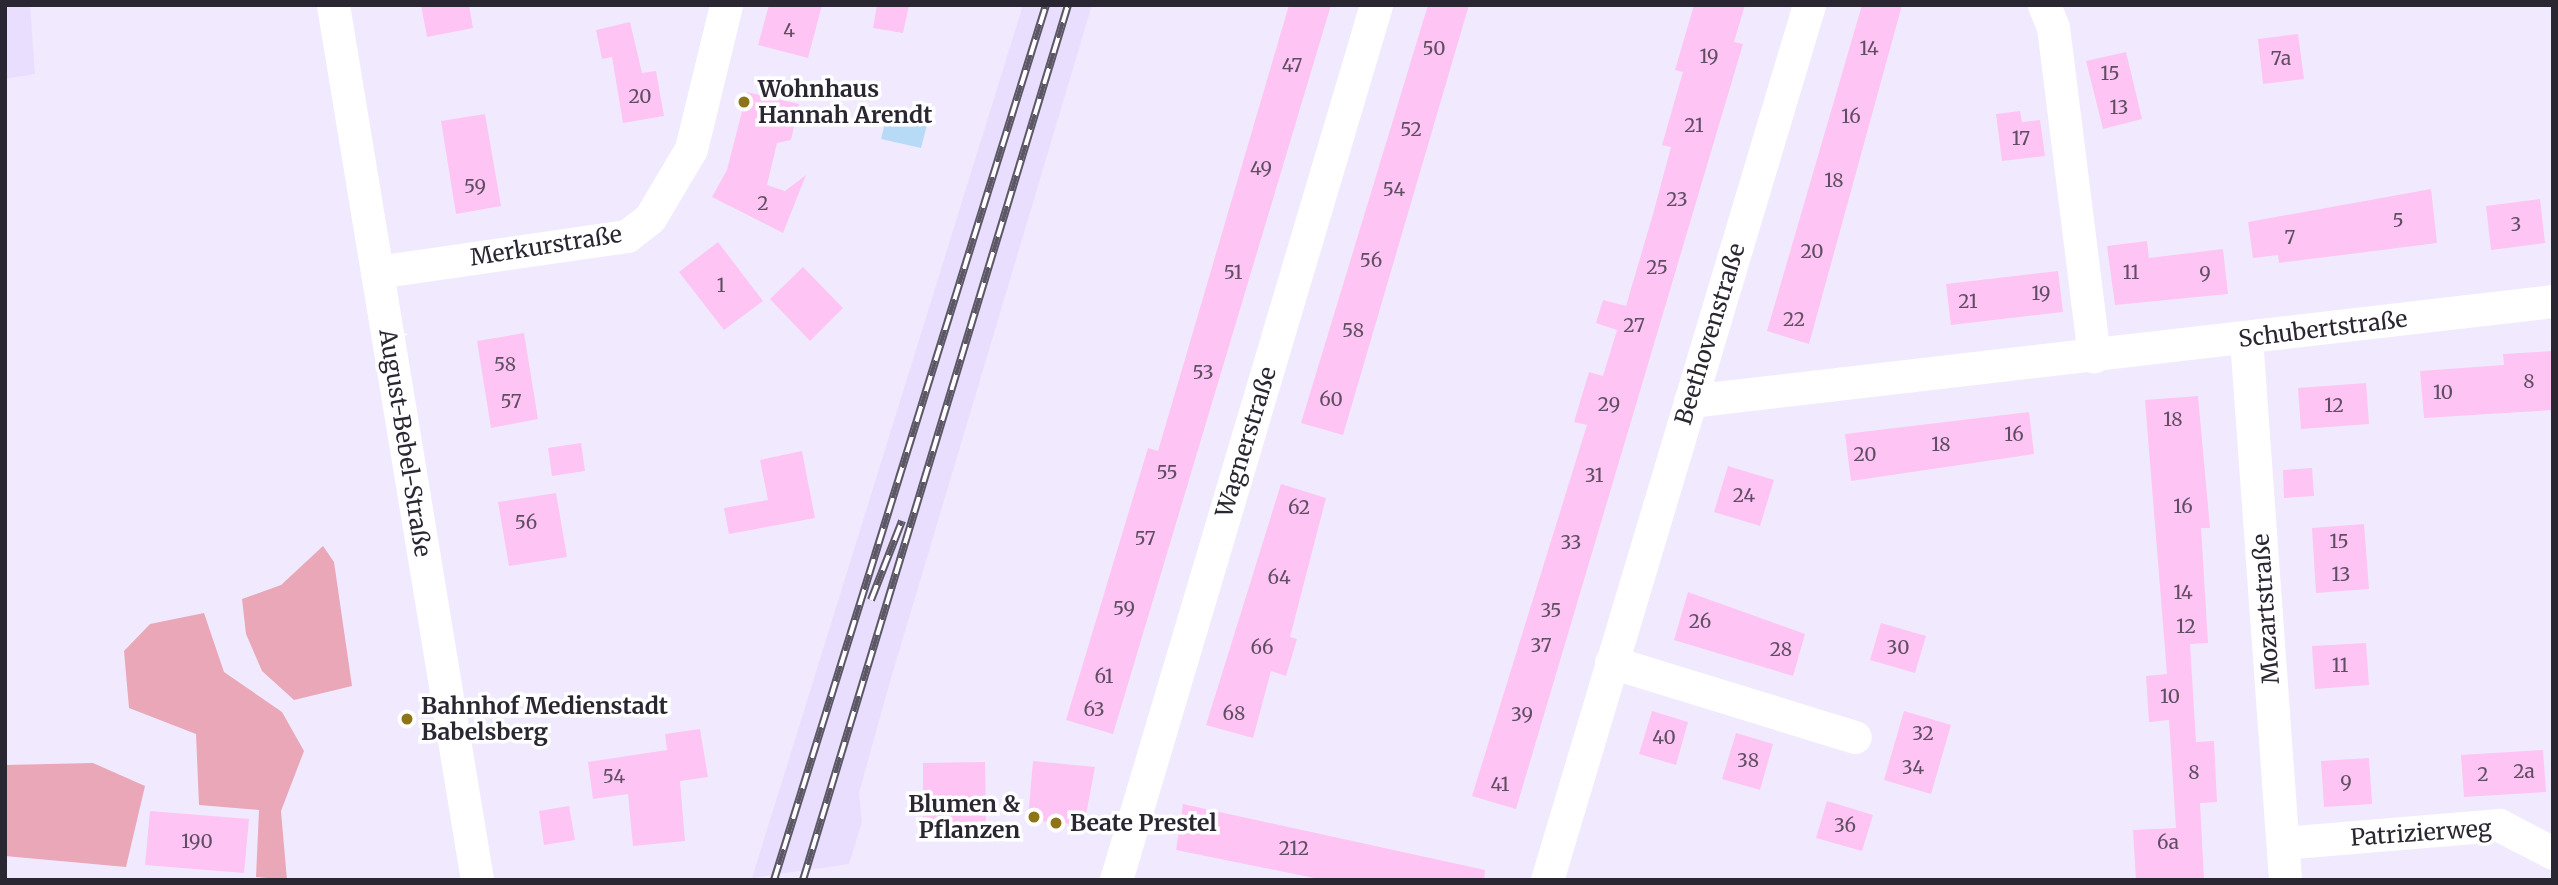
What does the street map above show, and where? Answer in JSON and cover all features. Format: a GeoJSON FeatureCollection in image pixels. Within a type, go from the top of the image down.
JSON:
{"type":"FeatureCollection","features":[{"type":"Feature","properties":{"kind":"street","name":"August-Bebel-Straße"},"geometry":{"type":"LineString","coordinates":[[333,5],[477,880]]}},
{"type":"Feature","properties":{"kind":"street","name":"Merkurstraße"},"geometry":{"type":"LineString","coordinates":[[377,272],[627,236],[650,218],[691,149],[726,5]]}},
{"type":"Feature","properties":{"kind":"street","name":"Wagnerstraße"},"geometry":{"type":"LineString","coordinates":[[1116,880],[1376,5]]}},
{"type":"Feature","properties":{"kind":"street","name":"Beethovenstraße"},"geometry":{"type":"LineString","coordinates":[[1547,880],[1809,5]]}},
{"type":"Feature","properties":{"kind":"street"},"geometry":{"type":"LineString","coordinates":[[2044,5],[2053,27],[2094,356]]}},
{"type":"Feature","properties":{"kind":"street","name":"Schubertstraße"},"geometry":{"type":"LineString","coordinates":[[1689,401],[2553,301]]}},
{"type":"Feature","properties":{"kind":"street","name":"Mozartstraße"},"geometry":{"type":"LineString","coordinates":[[2246,338],[2285,880]]}},
{"type":"Feature","properties":{"kind":"street"},"geometry":{"type":"LineString","coordinates":[[1611,662],[1855,737]]}},
{"type":"Feature","properties":{"kind":"street","name":"Patrizierweg"},"geometry":{"type":"LineString","coordinates":[[2283,843],[2499,825],[2553,853]]}},
{"type":"Feature","properties":{"kind":"shaded area"},"geometry":{"type":"Polygon","coordinates":[[[5,5],[30,5],[35,74],[5,79],[5,5]]]}},
{"type":"Feature","properties":{"kind":"shaded area"},"geometry":{"type":"Polygon","coordinates":[[[1023,5],[1092,5],[889,685],[859,793],[862,822],[849,864],[752,878],[1023,5]]]}},
{"type":"Feature","properties":{"kind":"shaded area"},"geometry":{"type":"Polygon","coordinates":[[[323,546],[334,562],[352,686],[294,700],[262,671],[246,634],[242,599],[281,585],[323,546]]]}},
{"type":"Feature","properties":{"kind":"shaded area"},"geometry":{"type":"Polygon","coordinates":[[[204,613],[224,672],[282,712],[304,751],[281,811],[287,880],[256,877],[259,810],[199,805],[196,734],[129,708],[124,651],[150,624],[204,613]]]}},
{"type":"Feature","properties":{"kind":"shaded area"},"geometry":{"type":"Polygon","coordinates":[[[93,763],[145,786],[126,867],[5,856],[5,765],[93,763]]]}},
{"type":"Feature","properties":{"kind":"water"},"geometry":{"type":"Polygon","coordinates":[[[887,115],[927,125],[921,148],[881,139],[887,115]]]}},
{"type":"Feature","properties":{"kind":"building"},"geometry":{"type":"Polygon","coordinates":[[[421,5],[469,5],[473,28],[427,37],[421,5]]]}},
{"type":"Feature","properties":{"kind":"building"},"geometry":{"type":"Polygon","coordinates":[[[769,5],[822,5],[808,58],[758,45],[769,5]]]}},
{"type":"Feature","properties":{"kind":"building"},"geometry":{"type":"Polygon","coordinates":[[[877,5],[909,5],[903,33],[873,28],[877,5]]]}},
{"type":"Feature","properties":{"kind":"building"},"geometry":{"type":"Polygon","coordinates":[[[1289,5],[1331,5],[1113,734],[1066,720],[1148,448],[1158,451],[1289,5]]]}},
{"type":"Feature","properties":{"kind":"building"},"geometry":{"type":"Polygon","coordinates":[[[1428,5],[1469,5],[1343,435],[1301,423],[1428,5]]]}},
{"type":"Feature","properties":{"kind":"building"},"geometry":{"type":"Polygon","coordinates":[[[1694,5],[1745,5],[1734,42],[1743,44],[1516,809],[1472,796],[1587,425],[1574,422],[1589,372],[1603,376],[1617,330],[1596,323],[1603,300],[1626,306],[1653,214],[1671,147],[1662,145],[1683,72],[1675,70],[1694,5]]]}},
{"type":"Feature","properties":{"kind":"building"},"geometry":{"type":"Polygon","coordinates":[[[1862,5],[1902,5],[1809,344],[1767,331],[1862,5]]]}},
{"type":"Feature","properties":{"kind":"building"},"geometry":{"type":"Polygon","coordinates":[[[630,22],[642,73],[656,71],[664,116],[623,123],[612,57],[602,59],[596,30],[630,22]]]}},
{"type":"Feature","properties":{"kind":"building"},"geometry":{"type":"Polygon","coordinates":[[[2298,34],[2304,79],[2263,84],[2258,39],[2298,34]]]}},
{"type":"Feature","properties":{"kind":"building"},"geometry":{"type":"Polygon","coordinates":[[[2126,52],[2142,119],[2103,129],[2086,61],[2126,52]]]}},
{"type":"Feature","properties":{"kind":"building"},"geometry":{"type":"Polygon","coordinates":[[[747,92],[799,104],[791,140],[777,143],[767,185],[785,191],[806,175],[783,233],[712,197],[727,170],[747,92]]]}},
{"type":"Feature","properties":{"kind":"building"},"geometry":{"type":"Polygon","coordinates":[[[2020,111],[2022,122],[2040,120],[2045,156],[2002,161],[1996,114],[2020,111]]]}},
{"type":"Feature","properties":{"kind":"building"},"geometry":{"type":"Polygon","coordinates":[[[485,114],[501,206],[456,214],[441,121],[485,114]]]}},
{"type":"Feature","properties":{"kind":"building"},"geometry":{"type":"Polygon","coordinates":[[[2431,189],[2437,243],[2279,263],[2278,255],[2253,258],[2248,222],[2431,189]]]}},
{"type":"Feature","properties":{"kind":"building"},"geometry":{"type":"Polygon","coordinates":[[[2540,199],[2545,243],[2491,250],[2486,206],[2540,199]]]}},
{"type":"Feature","properties":{"kind":"building"},"geometry":{"type":"Polygon","coordinates":[[[2147,241],[2149,258],[2223,249],[2228,294],[2115,305],[2107,246],[2147,241]]]}},
{"type":"Feature","properties":{"kind":"building"},"geometry":{"type":"Polygon","coordinates":[[[718,242],[763,301],[724,330],[679,272],[718,242]]]}},
{"type":"Feature","properties":{"kind":"building"},"geometry":{"type":"Polygon","coordinates":[[[803,267],[843,308],[810,341],[770,299],[803,267]]]}},
{"type":"Feature","properties":{"kind":"building"},"geometry":{"type":"Polygon","coordinates":[[[2058,271],[2063,312],[1951,325],[1946,284],[2058,271]]]}},
{"type":"Feature","properties":{"kind":"building"},"geometry":{"type":"Polygon","coordinates":[[[524,333],[538,419],[491,428],[477,341],[524,333]]]}},
{"type":"Feature","properties":{"kind":"building"},"geometry":{"type":"Polygon","coordinates":[[[2553,351],[2553,410],[2424,418],[2420,371],[2504,365],[2503,354],[2553,351]]]}},
{"type":"Feature","properties":{"kind":"building"},"geometry":{"type":"Polygon","coordinates":[[[2366,383],[2369,424],[2301,429],[2298,388],[2366,383]]]}},
{"type":"Feature","properties":{"kind":"building"},"geometry":{"type":"Polygon","coordinates":[[[2198,396],[2210,528],[2201,528],[2208,643],[2190,644],[2196,742],[2214,741],[2217,802],[2200,803],[2204,880],[2136,880],[2133,830],[2176,828],[2169,720],[2149,722],[2146,676],[2167,674],[2145,400],[2198,396]]]}},
{"type":"Feature","properties":{"kind":"building"},"geometry":{"type":"Polygon","coordinates":[[[2029,412],[2034,454],[1851,481],[1845,434],[2029,412]]]}},
{"type":"Feature","properties":{"kind":"building"},"geometry":{"type":"Polygon","coordinates":[[[581,443],[585,471],[552,476],[548,448],[581,443]]]}},
{"type":"Feature","properties":{"kind":"building"},"geometry":{"type":"Polygon","coordinates":[[[802,451],[815,518],[729,534],[724,508],[768,500],[760,460],[802,451]]]}},
{"type":"Feature","properties":{"kind":"building"},"geometry":{"type":"Polygon","coordinates":[[[1728,466],[1774,480],[1760,526],[1714,512],[1728,466]]]}},
{"type":"Feature","properties":{"kind":"building"},"geometry":{"type":"Polygon","coordinates":[[[2312,468],[2314,496],[2284,498],[2283,470],[2312,468]]]}},
{"type":"Feature","properties":{"kind":"building"},"geometry":{"type":"Polygon","coordinates":[[[1281,484],[1326,498],[1290,637],[1297,639],[1286,676],[1271,671],[1253,738],[1206,725],[1281,484]]]}},
{"type":"Feature","properties":{"kind":"building"},"geometry":{"type":"Polygon","coordinates":[[[556,493],[567,557],[509,566],[498,502],[556,493]]]}},
{"type":"Feature","properties":{"kind":"building"},"geometry":{"type":"Polygon","coordinates":[[[2364,524],[2369,589],[2316,593],[2312,528],[2364,524]]]}},
{"type":"Feature","properties":{"kind":"building"},"geometry":{"type":"Polygon","coordinates":[[[1688,592],[1805,634],[1793,676],[1674,640],[1688,592]]]}},
{"type":"Feature","properties":{"kind":"building"},"geometry":{"type":"Polygon","coordinates":[[[1881,623],[1926,636],[1915,673],[1870,660],[1881,623]]]}},
{"type":"Feature","properties":{"kind":"building"},"geometry":{"type":"Polygon","coordinates":[[[2366,643],[2369,685],[2315,689],[2312,646],[2366,643]]]}},
{"type":"Feature","properties":{"kind":"building"},"geometry":{"type":"Polygon","coordinates":[[[1652,711],[1688,722],[1676,765],[1639,754],[1652,711]]]}},
{"type":"Feature","properties":{"kind":"building"},"geometry":{"type":"Polygon","coordinates":[[[1904,711],[1951,725],[1931,794],[1884,780],[1904,711]]]}},
{"type":"Feature","properties":{"kind":"building"},"geometry":{"type":"Polygon","coordinates":[[[700,729],[708,777],[680,781],[685,841],[633,846],[628,794],[593,799],[588,762],[667,750],[665,734],[700,729]]]}},
{"type":"Feature","properties":{"kind":"building"},"geometry":{"type":"Polygon","coordinates":[[[1736,733],[1773,744],[1760,790],[1722,779],[1736,733]]]}},
{"type":"Feature","properties":{"kind":"building"},"geometry":{"type":"Polygon","coordinates":[[[2543,750],[2546,792],[2464,797],[2461,755],[2543,750]]]}},
{"type":"Feature","properties":{"kind":"building"},"geometry":{"type":"Polygon","coordinates":[[[2369,758],[2372,804],[2324,807],[2321,761],[2369,758]]]}},
{"type":"Feature","properties":{"kind":"building"},"geometry":{"type":"Polygon","coordinates":[[[1033,761],[1095,767],[1084,825],[1028,820],[1033,761]]]}},
{"type":"Feature","properties":{"kind":"building"},"geometry":{"type":"Polygon","coordinates":[[[985,762],[986,824],[923,824],[923,763],[985,762]]]}},
{"type":"Feature","properties":{"kind":"building"},"geometry":{"type":"Polygon","coordinates":[[[1827,801],[1873,815],[1862,851],[1816,838],[1827,801]]]}},
{"type":"Feature","properties":{"kind":"building"},"geometry":{"type":"Polygon","coordinates":[[[1183,804],[1485,870],[1484,880],[1324,880],[1176,850],[1183,804]]]}},
{"type":"Feature","properties":{"kind":"building"},"geometry":{"type":"Polygon","coordinates":[[[569,806],[575,840],[544,845],[539,811],[569,806]]]}},
{"type":"Feature","properties":{"kind":"building"},"geometry":{"type":"Polygon","coordinates":[[[150,811],[249,819],[244,873],[145,865],[150,811]]]}},
{"type":"Feature","properties":{"kind":"railway"},"geometry":{"type":"LineString","coordinates":[[774,880],[1046,5]]}},
{"type":"Feature","properties":{"kind":"railway"},"geometry":{"type":"LineString","coordinates":[[803,880],[1068,5]]}},
{"type":"Feature","properties":{"kind":"railway"},"geometry":{"type":"LineString","coordinates":[[871,600],[902,521]]}},
{"type":"Feature","properties":{"kind":"place","name":"Wohnhaus Hannah Arendt"},"geometry":{"type":"Point","coordinates":[744,102]}},
{"type":"Feature","properties":{"kind":"place","name":"Bahnhof Medienstadt Babelsberg"},"geometry":{"type":"Point","coordinates":[407,719]}},
{"type":"Feature","properties":{"kind":"place","name":"Blumen & Pflanzen"},"geometry":{"type":"Point","coordinates":[1034,817]}},
{"type":"Feature","properties":{"kind":"place","name":"Beate Prestel"},"geometry":{"type":"Point","coordinates":[1056,823]}}]}
